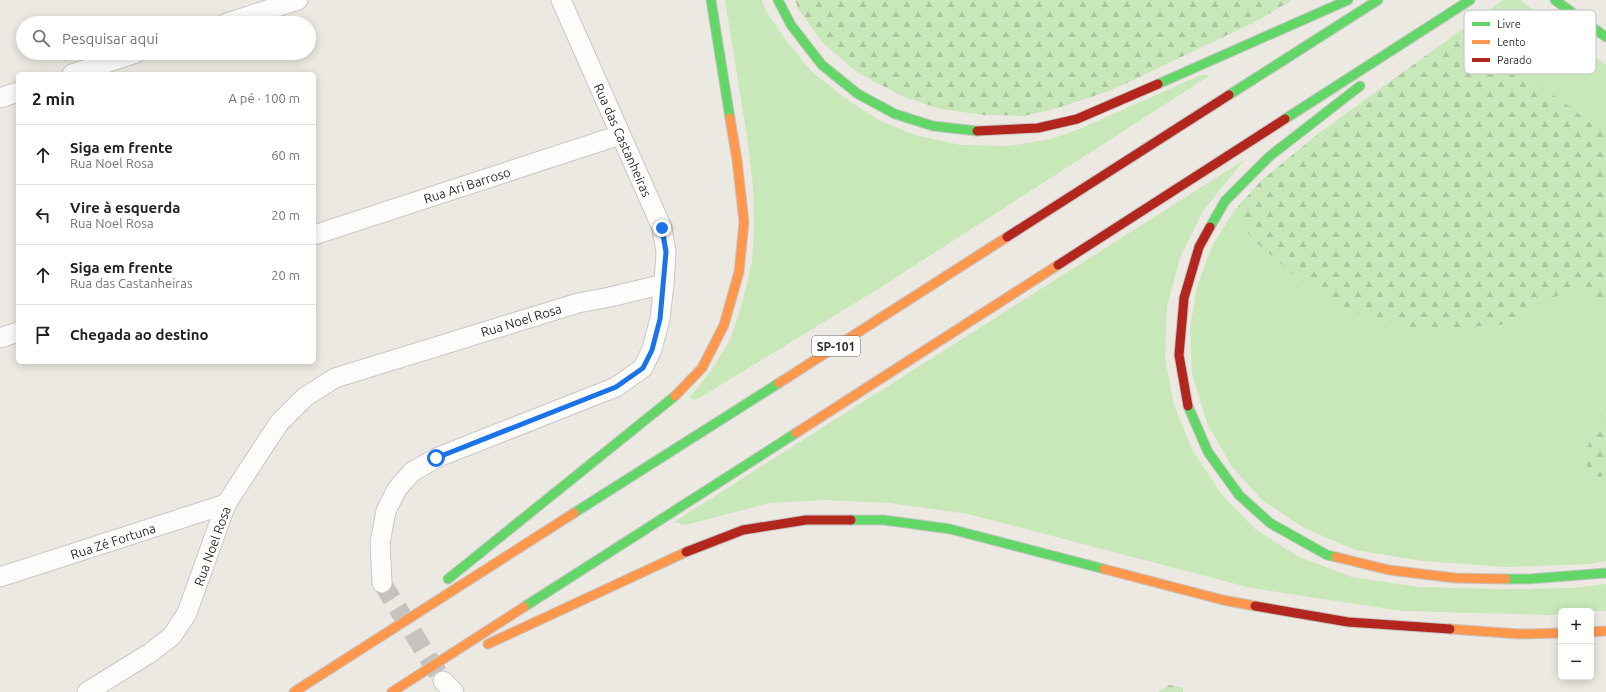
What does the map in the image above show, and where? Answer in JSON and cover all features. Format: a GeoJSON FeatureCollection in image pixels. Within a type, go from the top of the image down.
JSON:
{"type":"FeatureCollection","features":[{"type":"Feature","properties":{"kind":"highway"},"geometry":{"type":"LineString","coordinates":[[439,586],[674,397],[702,368],[724,325],[739,272],[744,222],[737,160],[711,0]]}},
{"type":"Feature","properties":{"kind":"highway"},"geometry":{"type":"LineString","coordinates":[[778,0],[791,25],[822,65],[858,94],[895,114],[925,124],[983,132],[1038,128],[1077,119],[1348,0]]}},
{"type":"Feature","properties":{"kind":"highway","name":"SP-101"},"geometry":{"type":"LineString","coordinates":[[294,692],[1378,0]]}},
{"type":"Feature","properties":{"kind":"highway"},"geometry":{"type":"LineString","coordinates":[[1396,58],[1472,0]]}},
{"type":"Feature","properties":{"kind":"highway"},"geometry":{"type":"LineString","coordinates":[[392,692],[1472,0]]}},
{"type":"Feature","properties":{"kind":"highway"},"geometry":{"type":"LineString","coordinates":[[1555,0],[1568,10]]}},
{"type":"Feature","properties":{"kind":"highway"},"geometry":{"type":"LineString","coordinates":[[1596,30],[1606,37]]}},
{"type":"Feature","properties":{"kind":"highway"},"geometry":{"type":"LineString","coordinates":[[1365,83],[1270,156],[1225,201],[1198,247],[1184,298],[1179,355],[1188,406],[1208,452],[1239,496],[1270,523],[1327,555],[1389,570],[1455,578],[1529,579],[1606,573]]}},
{"type":"Feature","properties":{"kind":"highway"},"geometry":{"type":"LineString","coordinates":[[409,681],[669,559],[743,530],[806,520],[884,520],[950,530],[1223,600],[1348,622],[1518,634],[1558,633]]}},
{"type":"Feature","properties":{"kind":"highway"},"geometry":{"type":"LineString","coordinates":[[358,650],[420,601]]}},
{"type":"Feature","properties":{"kind":"highway"},"geometry":{"type":"LineString","coordinates":[[1594,632],[1606,632]]}},
{"type":"Feature","properties":{"kind":"street"},"geometry":{"type":"LineString","coordinates":[[249,16],[298,0]]}},
{"type":"Feature","properties":{"kind":"street","name":"Rua das Castanheiras"},"geometry":{"type":"LineString","coordinates":[[561,0],[662,228],[666,252],[664,284]]}},
{"type":"Feature","properties":{"kind":"street"},"geometry":{"type":"LineString","coordinates":[[78,72],[115,60]]}},
{"type":"Feature","properties":{"kind":"street"},"geometry":{"type":"LineString","coordinates":[[0,98],[16,93]]}},
{"type":"Feature","properties":{"kind":"street","name":"Rua Ari Barroso"},"geometry":{"type":"LineString","coordinates":[[316,234],[620,135]]}},
{"type":"Feature","properties":{"kind":"street"},"geometry":{"type":"LineString","coordinates":[[382,582],[380,543],[386,510],[397,489],[412,472],[436,458],[616,387],[643,368],[652,350],[660,319],[664,284]]}},
{"type":"Feature","properties":{"kind":"street","name":"Rua Noel Rosa"},"geometry":{"type":"LineString","coordinates":[[86,692],[150,652],[172,636],[187,613],[226,504],[279,423],[305,397],[335,378],[578,303],[664,284]]}},
{"type":"Feature","properties":{"kind":"street"},"geometry":{"type":"LineString","coordinates":[[0,338],[16,333]]}},
{"type":"Feature","properties":{"kind":"street","name":"Rua Zé Fortuna"},"geometry":{"type":"LineString","coordinates":[[0,577],[226,504]]}},
{"type":"Feature","properties":{"kind":"green space"},"geometry":{"type":"Polygon","coordinates":[[[725,0],[762,0],[766,11],[787,42],[811,71],[845,98],[879,120],[914,135],[961,145],[1009,146],[1051,139],[1082,128],[1203,74],[1209,76],[878,289],[696,400],[689,398],[711,371],[730,340],[742,304],[752,262],[754,228],[753,186],[747,137],[725,0]]]}},
{"type":"Feature","properties":{"kind":"green space"},"geometry":{"type":"Polygon","coordinates":[[[795,0],[1292,0],[1259,20],[1112,90],[1055,109],[1023,116],[984,115],[941,109],[904,97],[858,73],[822,42],[798,8],[795,0]]]}},
{"type":"Feature","properties":{"kind":"green space"},"geometry":{"type":"Polygon","coordinates":[[[1503,0],[1520,0],[1533,10],[1489,10],[1503,0]]]}},
{"type":"Feature","properties":{"kind":"green space"},"geometry":{"type":"Polygon","coordinates":[[[1464,28],[1464,74],[1596,74],[1596,57],[1606,65],[1606,561],[1590,564],[1507,567],[1423,561],[1355,550],[1304,528],[1262,500],[1232,467],[1207,423],[1192,374],[1190,328],[1197,287],[1212,246],[1234,211],[1262,180],[1318,134],[1464,28]]]}},
{"type":"Feature","properties":{"kind":"green space"},"geometry":{"type":"Polygon","coordinates":[[[1464,28],[1464,74],[1526,74],[1606,134],[1606,313],[1582,283],[1500,325],[1418,330],[1329,304],[1252,239],[1234,211],[1262,180],[1318,134],[1464,28]]]}},
{"type":"Feature","properties":{"kind":"green space"},"geometry":{"type":"Polygon","coordinates":[[[1244,160],[1203,211],[1180,257],[1167,307],[1165,358],[1174,405],[1193,451],[1223,496],[1255,529],[1299,557],[1352,577],[1419,587],[1498,589],[1573,588],[1606,584],[1606,611],[1594,611],[1594,608],[1558,608],[1558,614],[1549,615],[1402,611],[1251,588],[968,514],[889,503],[825,500],[770,503],[685,525],[674,522],[1244,160]]]}},
{"type":"Feature","properties":{"kind":"green space"},"geometry":{"type":"Polygon","coordinates":[[[1606,408],[1606,474],[1599,478],[1581,460],[1606,408]]]}},
{"type":"Feature","properties":{"kind":"green space"},"geometry":{"type":"Polygon","coordinates":[[[1169,685],[1183,688],[1183,692],[1158,692],[1169,685]]]}},
{"type":"Feature","properties":{"kind":"tunnel"},"geometry":{"type":"LineString","coordinates":[[382,583],[441,678]]}},
{"type":"Feature","properties":{"kind":"traffic: fast"},"geometry":{"type":"LineString","coordinates":[[711,0],[730,118]]}},
{"type":"Feature","properties":{"kind":"traffic: fast"},"geometry":{"type":"LineString","coordinates":[[778,0],[791,25],[822,65],[858,94],[895,114],[933,126],[977,131]]}},
{"type":"Feature","properties":{"kind":"traffic: fast"},"geometry":{"type":"LineString","coordinates":[[1158,84],[1348,0]]}},
{"type":"Feature","properties":{"kind":"traffic: fast"},"geometry":{"type":"LineString","coordinates":[[1229,95],[1378,0]]}},
{"type":"Feature","properties":{"kind":"traffic: fast"},"geometry":{"type":"LineString","coordinates":[[1285,119],[1470,0]]}},
{"type":"Feature","properties":{"kind":"traffic: fast"},"geometry":{"type":"LineString","coordinates":[[1555,0],[1569,10]]}},
{"type":"Feature","properties":{"kind":"traffic: fast"},"geometry":{"type":"LineString","coordinates":[[1596,30],[1606,37]]}},
{"type":"Feature","properties":{"kind":"traffic: fast"},"geometry":{"type":"LineString","coordinates":[[1210,227],[1225,201],[1270,156],[1360,86]]}},
{"type":"Feature","properties":{"kind":"traffic: fast"},"geometry":{"type":"LineString","coordinates":[[574,513],[779,383]]}},
{"type":"Feature","properties":{"kind":"traffic: fast"},"geometry":{"type":"LineString","coordinates":[[448,579],[675,396]]}},
{"type":"Feature","properties":{"kind":"traffic: fast"},"geometry":{"type":"LineString","coordinates":[[1188,406],[1208,452],[1239,495],[1270,523],[1327,555],[1336,557]]}},
{"type":"Feature","properties":{"kind":"traffic: fast"},"geometry":{"type":"LineString","coordinates":[[524,607],[796,433]]}},
{"type":"Feature","properties":{"kind":"traffic: fast"},"geometry":{"type":"LineString","coordinates":[[851,520],[884,520],[950,529],[1104,569]]}},
{"type":"Feature","properties":{"kind":"traffic: fast"},"geometry":{"type":"LineString","coordinates":[[1506,579],[1529,579],[1606,573]]}},
{"type":"Feature","properties":{"kind":"traffic: slow"},"geometry":{"type":"LineString","coordinates":[[675,396],[702,368],[724,325],[739,272],[744,222],[737,160],[730,118]]}},
{"type":"Feature","properties":{"kind":"traffic: slow"},"geometry":{"type":"LineString","coordinates":[[779,383],[1007,237]]}},
{"type":"Feature","properties":{"kind":"traffic: slow"},"geometry":{"type":"LineString","coordinates":[[796,433],[1058,265]]}},
{"type":"Feature","properties":{"kind":"traffic: slow"},"geometry":{"type":"LineString","coordinates":[[294,692],[574,513]]}},
{"type":"Feature","properties":{"kind":"traffic: slow"},"geometry":{"type":"LineString","coordinates":[[488,644],[686,552]]}},
{"type":"Feature","properties":{"kind":"traffic: slow"},"geometry":{"type":"LineString","coordinates":[[1336,557],[1389,570],[1455,578],[1506,579]]}},
{"type":"Feature","properties":{"kind":"traffic: slow"},"geometry":{"type":"LineString","coordinates":[[1104,569],[1223,600],[1255,606]]}},
{"type":"Feature","properties":{"kind":"traffic: slow"},"geometry":{"type":"LineString","coordinates":[[392,692],[524,607]]}},
{"type":"Feature","properties":{"kind":"traffic: slow"},"geometry":{"type":"LineString","coordinates":[[1450,629],[1519,634],[1558,633]]}},
{"type":"Feature","properties":{"kind":"traffic: slow"},"geometry":{"type":"LineString","coordinates":[[1594,632],[1606,631]]}},
{"type":"Feature","properties":{"kind":"traffic: jam"},"geometry":{"type":"LineString","coordinates":[[977,131],[1038,128],[1077,119],[1158,84]]}},
{"type":"Feature","properties":{"kind":"traffic: jam"},"geometry":{"type":"LineString","coordinates":[[1007,237],[1229,95]]}},
{"type":"Feature","properties":{"kind":"traffic: jam"},"geometry":{"type":"LineString","coordinates":[[1058,265],[1285,119]]}},
{"type":"Feature","properties":{"kind":"traffic: jam"},"geometry":{"type":"LineString","coordinates":[[1188,406],[1179,355],[1184,298],[1199,247],[1210,227]]}},
{"type":"Feature","properties":{"kind":"traffic: jam"},"geometry":{"type":"LineString","coordinates":[[686,552],[743,530],[806,520],[851,520]]}},
{"type":"Feature","properties":{"kind":"traffic: jam"},"geometry":{"type":"LineString","coordinates":[[1255,606],[1348,622],[1450,629]]}},
{"type":"Feature","properties":{"kind":"route"},"geometry":{"type":"LineString","coordinates":[[436,458],[616,387],[643,368],[652,350],[660,319],[666,252],[662,228]]}}]}
